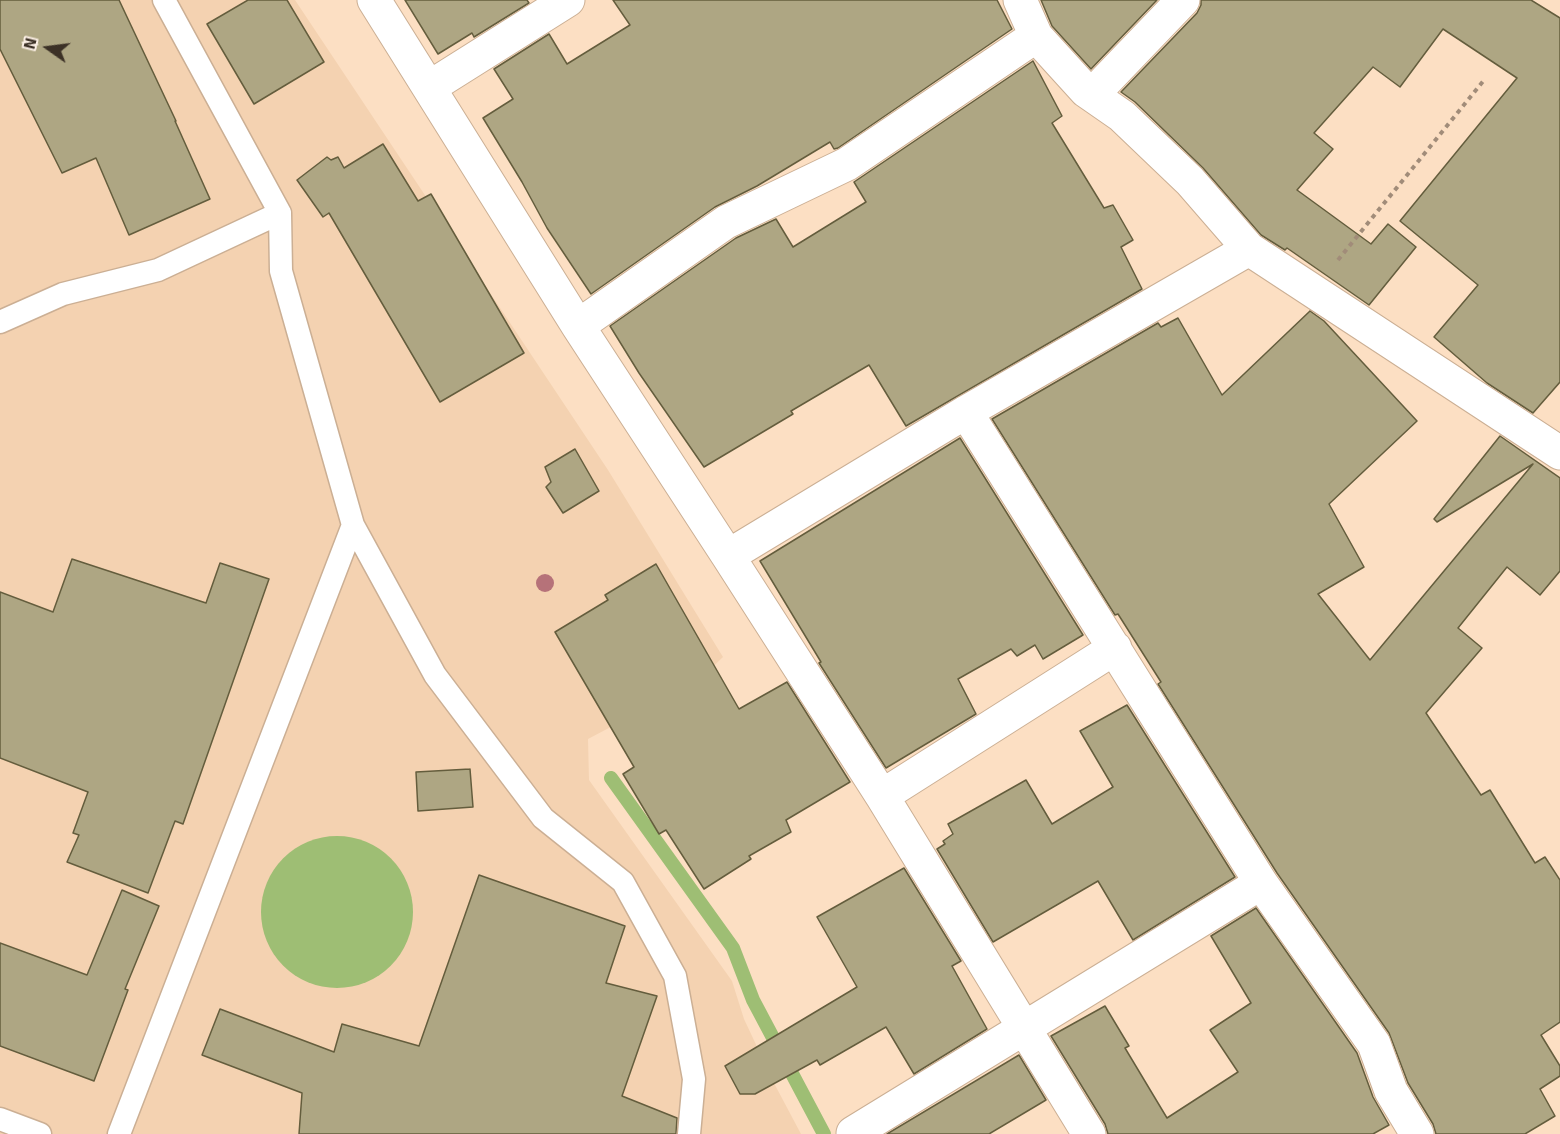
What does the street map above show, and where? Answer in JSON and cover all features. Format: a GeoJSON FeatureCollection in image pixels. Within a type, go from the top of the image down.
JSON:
{"type":"FeatureCollection","features":[{"type":"Feature","properties":{"kind":"street"},"geometry":{"type":"LineString","coordinates":[[374,0],[578,326],[882,796],[1089,1134]]}},
{"type":"Feature","properties":{"kind":"street"},"geometry":{"type":"LineString","coordinates":[[429,87],[568,0]]}},
{"type":"Feature","properties":{"kind":"street"},"geometry":{"type":"LineString","coordinates":[[1020,0],[1036,36],[1086,91],[1122,116],[1190,181],[1249,249],[1560,453]]}},
{"type":"Feature","properties":{"kind":"street"},"geometry":{"type":"LineString","coordinates":[[1092,95],[1183,0]]}},
{"type":"Feature","properties":{"kind":"street"},"geometry":{"type":"LineString","coordinates":[[578,326],[726,222],[847,164],[1036,36]]}},
{"type":"Feature","properties":{"kind":"street"},"geometry":{"type":"LineString","coordinates":[[728,556],[966,411],[1249,249]]}},
{"type":"Feature","properties":{"kind":"street"},"geometry":{"type":"LineString","coordinates":[[966,411],[1261,883],[1374,1044],[1391,1091],[1417,1134]]}},
{"type":"Feature","properties":{"kind":"street"},"geometry":{"type":"LineString","coordinates":[[882,796],[1115,648]]}},
{"type":"Feature","properties":{"kind":"street"},"geometry":{"type":"LineString","coordinates":[[853,1133],[1261,883]]}},
{"type":"Feature","properties":{"kind":"lane"},"geometry":{"type":"LineString","coordinates":[[164,0],[280,213],[281,271],[353,525],[435,675],[543,818],[623,882],[675,975],[694,1079],[689,1134]]}},
{"type":"Feature","properties":{"kind":"lane"},"geometry":{"type":"LineString","coordinates":[[0,322],[63,294],[158,270],[280,213]]}},
{"type":"Feature","properties":{"kind":"lane"},"geometry":{"type":"LineString","coordinates":[[119,1134],[353,525]]}},
{"type":"Feature","properties":{"kind":"lane"},"geometry":{"type":"LineString","coordinates":[[0,1119],[39,1134]]}},
{"type":"Feature","properties":{"kind":"path"},"geometry":{"type":"LineString","coordinates":[[1313,290],[1485,79]]}},
{"type":"Feature","properties":{"kind":"shaded area"},"geometry":{"type":"Polygon","coordinates":[[[0,0],[295,0],[608,470],[723,657],[698,681],[588,739],[589,780],[732,981],[744,1019],[801,1134],[0,1134],[0,0]]]}},
{"type":"Feature","properties":{"kind":"shaded area"},"geometry":{"type":"Polygon","coordinates":[[[337,836],[352,837],[366,842],[391,858],[407,883],[412,897],[412,927],[407,941],[391,966],[366,982],[352,987],[337,988],[322,987],[308,982],[283,966],[267,941],[262,927],[261,912],[262,897],[267,883],[283,858],[308,842],[322,837],[337,836]]]}},
{"type":"Feature","properties":{"kind":"building"},"geometry":{"type":"Polygon","coordinates":[[[0,0],[119,0],[210,199],[129,235],[96,158],[62,173],[0,49],[0,0]]]}},
{"type":"Feature","properties":{"kind":"building"},"geometry":{"type":"Polygon","coordinates":[[[248,0],[287,0],[324,62],[254,104],[207,24],[248,0]]]}},
{"type":"Feature","properties":{"kind":"building"},"geometry":{"type":"Polygon","coordinates":[[[405,0],[527,0],[529,3],[474,37],[472,33],[438,54],[405,0]]]}},
{"type":"Feature","properties":{"kind":"building"},"geometry":{"type":"Polygon","coordinates":[[[613,0],[997,0],[1012,29],[838,148],[834,149],[830,142],[757,186],[715,207],[591,294],[547,228],[483,118],[513,99],[494,69],[549,34],[567,64],[630,25],[613,0]]]}},
{"type":"Feature","properties":{"kind":"building"},"geometry":{"type":"Polygon","coordinates":[[[1041,0],[1157,0],[1091,69],[1052,26],[1041,0]]]}},
{"type":"Feature","properties":{"kind":"building"},"geometry":{"type":"Polygon","coordinates":[[[1201,0],[1531,0],[1560,18],[1560,382],[1533,413],[1487,383],[1434,337],[1478,285],[1400,221],[1517,78],[1443,29],[1400,87],[1373,67],[1314,133],[1333,149],[1297,190],[1371,244],[1388,224],[1416,247],[1369,305],[1287,248],[1285,250],[1261,235],[1203,168],[1135,102],[1121,92],[1197,13],[1201,0]]]}},
{"type":"Feature","properties":{"kind":"building"},"geometry":{"type":"Polygon","coordinates":[[[1033,61],[1062,116],[1052,123],[1104,208],[1113,205],[1133,240],[1121,247],[1142,289],[906,426],[869,365],[791,411],[793,414],[704,467],[639,373],[610,326],[736,238],[776,219],[793,247],[866,202],[854,182],[1033,61]]]}},
{"type":"Feature","properties":{"kind":"building"},"geometry":{"type":"Polygon","coordinates":[[[383,144],[418,201],[431,194],[524,353],[440,402],[329,213],[323,217],[297,180],[327,157],[331,160],[338,157],[344,168],[383,144]]]}},
{"type":"Feature","properties":{"kind":"building"},"geometry":{"type":"Polygon","coordinates":[[[1310,311],[1324,321],[1417,421],[1329,504],[1364,567],[1318,594],[1370,660],[1533,464],[1437,522],[1434,519],[1500,436],[1560,478],[1560,571],[1540,595],[1507,567],[1458,628],[1482,648],[1426,713],[1481,795],[1490,790],[1535,863],[1545,857],[1560,880],[1560,1022],[1541,1035],[1560,1066],[1560,1076],[1540,1089],[1555,1116],[1525,1134],[1436,1134],[1433,1124],[1408,1083],[1389,1033],[1277,873],[1158,684],[1161,682],[1118,614],[1115,615],[992,419],[1158,323],[1161,327],[1178,318],[1222,395],[1310,311]]]}},
{"type":"Feature","properties":{"kind":"building"},"geometry":{"type":"Polygon","coordinates":[[[960,438],[1083,635],[1043,659],[1035,645],[1017,656],[1011,649],[958,679],[976,714],[886,768],[819,663],[821,662],[760,561],[960,438]]]}},
{"type":"Feature","properties":{"kind":"building"},"geometry":{"type":"Polygon","coordinates":[[[575,449],[599,491],[563,513],[546,487],[551,482],[545,467],[575,449]]]}},
{"type":"Feature","properties":{"kind":"building"},"geometry":{"type":"Polygon","coordinates":[[[72,559],[206,603],[220,563],[269,579],[183,824],[175,821],[148,893],[67,862],[79,835],[73,833],[88,792],[0,758],[0,592],[53,612],[72,559]]]}},
{"type":"Feature","properties":{"kind":"building"},"geometry":{"type":"Polygon","coordinates":[[[656,564],[739,709],[787,682],[850,782],[786,820],[791,832],[749,856],[751,859],[704,889],[666,830],[659,834],[623,774],[634,767],[555,632],[608,600],[605,595],[656,564]]]}},
{"type":"Feature","properties":{"kind":"building"},"geometry":{"type":"Polygon","coordinates":[[[1127,705],[1235,877],[1133,940],[1098,881],[993,942],[937,849],[945,844],[943,841],[953,834],[948,824],[1026,780],[1052,824],[1113,787],[1080,731],[1127,705]]]}},
{"type":"Feature","properties":{"kind":"building"},"geometry":{"type":"Polygon","coordinates":[[[470,769],[473,807],[418,811],[416,772],[470,769]]]}},
{"type":"Feature","properties":{"kind":"building"},"geometry":{"type":"Polygon","coordinates":[[[904,868],[961,961],[952,966],[987,1029],[914,1074],[886,1027],[820,1065],[817,1060],[755,1094],[740,1094],[725,1066],[857,987],[817,917],[904,868]]]}},
{"type":"Feature","properties":{"kind":"building"},"geometry":{"type":"Polygon","coordinates":[[[479,875],[625,926],[606,983],[657,996],[622,1096],[677,1118],[676,1134],[299,1134],[302,1093],[202,1055],[220,1009],[334,1052],[342,1024],[419,1046],[479,875]]]}},
{"type":"Feature","properties":{"kind":"building"},"geometry":{"type":"Polygon","coordinates":[[[122,890],[159,906],[125,989],[128,990],[94,1081],[0,1046],[0,943],[87,975],[122,890]]]}},
{"type":"Feature","properties":{"kind":"building"},"geometry":{"type":"Polygon","coordinates":[[[1256,908],[1357,1053],[1373,1097],[1389,1125],[1373,1134],[1108,1134],[1105,1124],[1051,1036],[1105,1006],[1129,1046],[1125,1048],[1167,1118],[1238,1072],[1210,1030],[1251,1003],[1211,936],[1256,908]]]}},
{"type":"Feature","properties":{"kind":"building"},"geometry":{"type":"Polygon","coordinates":[[[1019,1055],[1046,1100],[989,1134],[887,1134],[1019,1055]]]}},
{"type":"Feature","properties":{"kind":"waterway"},"geometry":{"type":"LineString","coordinates":[[611,778],[733,948],[753,1000],[824,1134]]}}]}
